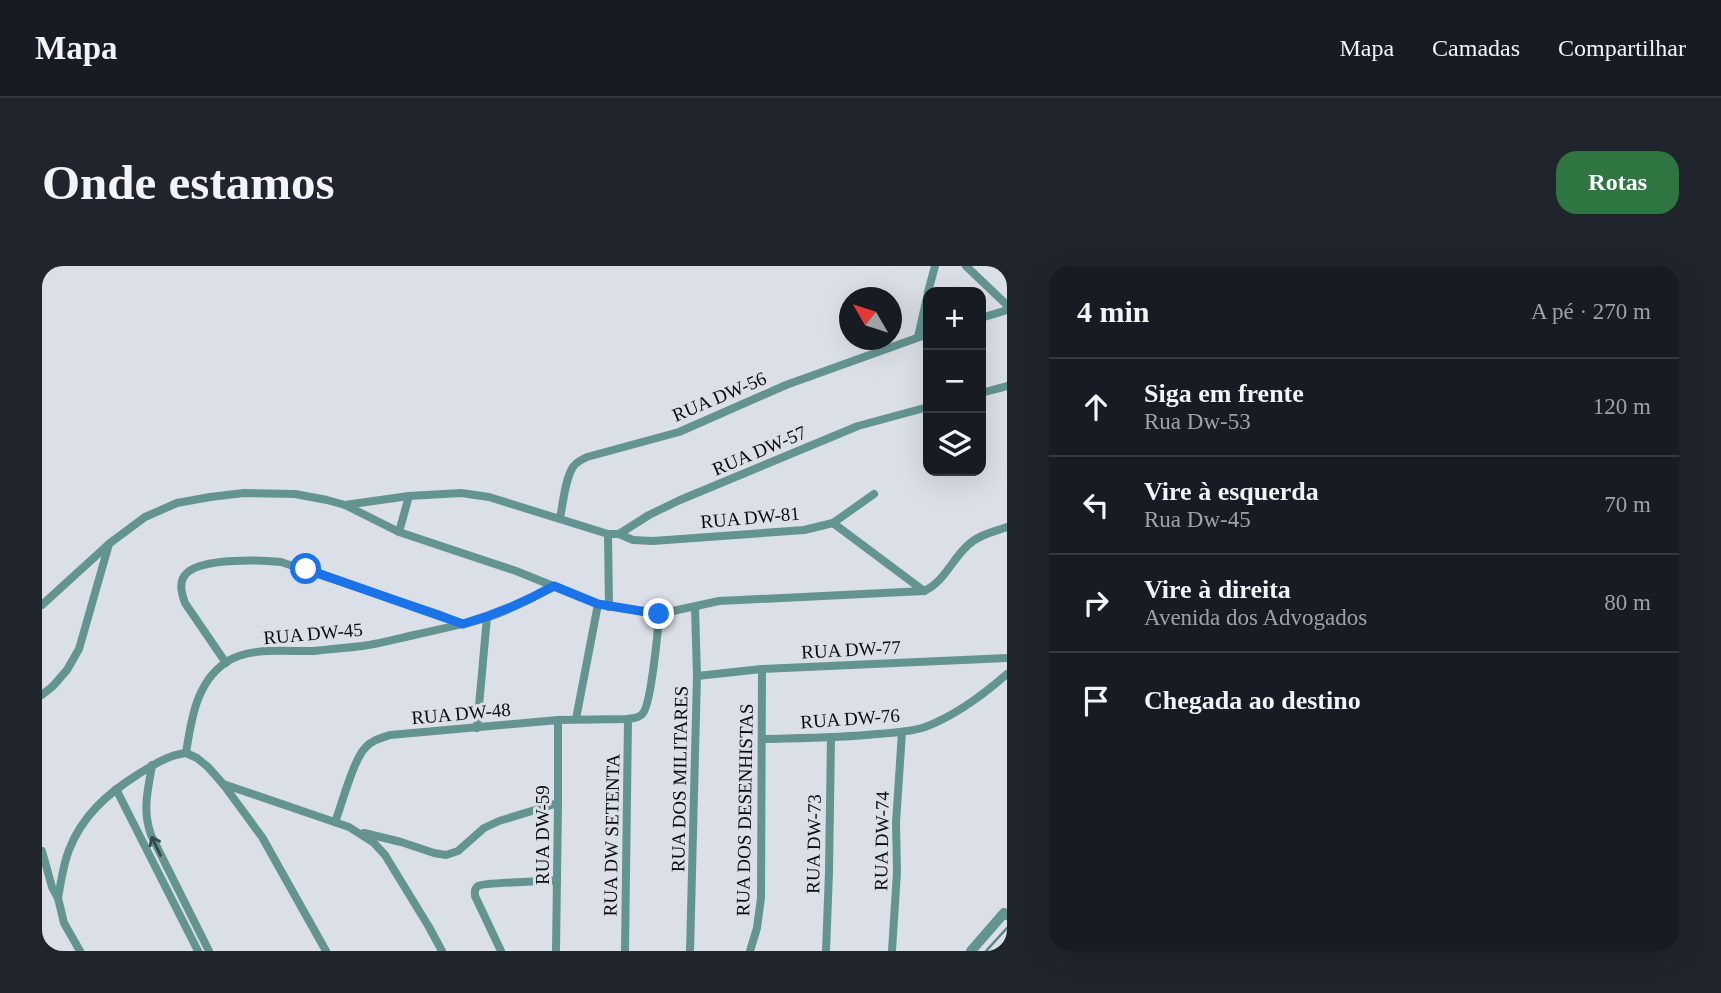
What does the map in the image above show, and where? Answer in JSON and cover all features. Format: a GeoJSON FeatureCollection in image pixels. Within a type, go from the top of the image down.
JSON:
{"type":"FeatureCollection","features":[{"type":"Feature","properties":{"kind":"street"},"geometry":{"type":"LineString","coordinates":[[929,287],[935,266]]}},
{"type":"Feature","properties":{"kind":"street"},"geometry":{"type":"LineString","coordinates":[[966,266],[1007,308],[986,316]]}},
{"type":"Feature","properties":{"kind":"street"},"geometry":{"type":"LineString","coordinates":[[918,337],[923,314]]}},
{"type":"Feature","properties":{"kind":"street","name":"RUA DW-56"},"geometry":{"type":"LineString","coordinates":[[560,518],[570,474],[578,461],[680,432],[786,385],[923,336]]}},
{"type":"Feature","properties":{"kind":"street"},"geometry":{"type":"LineString","coordinates":[[986,392],[1007,386]]}},
{"type":"Feature","properties":{"kind":"street","name":"RUA DW-57"},"geometry":{"type":"LineString","coordinates":[[619,534],[680,500],[858,426],[923,408]]}},
{"type":"Feature","properties":{"kind":"street"},"geometry":{"type":"LineString","coordinates":[[42,605],[110,543],[145,517],[177,503],[244,492],[295,494],[327,499],[400,532],[516,571],[598,604],[659,614],[719,601],[924,591],[942,578],[968,545],[981,536],[1007,527]]}},
{"type":"Feature","properties":{"kind":"street"},"geometry":{"type":"LineString","coordinates":[[345,505],[409,496],[461,493],[489,497],[608,534],[619,534]]}},
{"type":"Feature","properties":{"kind":"street","name":"RUA DW-81"},"geometry":{"type":"LineString","coordinates":[[619,534],[633,540],[653,541],[804,530],[833,523],[874,494]]}},
{"type":"Feature","properties":{"kind":"street"},"geometry":{"type":"LineString","coordinates":[[400,532],[409,496]]}},
{"type":"Feature","properties":{"kind":"street"},"geometry":{"type":"LineString","coordinates":[[833,523],[924,591]]}},
{"type":"Feature","properties":{"kind":"street"},"geometry":{"type":"LineString","coordinates":[[608,534],[609,607]]}},
{"type":"Feature","properties":{"kind":"street"},"geometry":{"type":"LineString","coordinates":[[42,695],[53,687],[67,670],[79,649],[110,543]]}},
{"type":"Feature","properties":{"kind":"street"},"geometry":{"type":"LineString","coordinates":[[186,753],[191,720],[200,694],[212,676],[226,663],[185,603],[181,592],[182,579],[190,570],[239,561],[281,562],[463,624]]}},
{"type":"Feature","properties":{"kind":"street","name":"RUA DW-45"},"geometry":{"type":"LineString","coordinates":[[226,663],[240,656],[258,653],[364,646],[463,624],[533,598],[554,586]]}},
{"type":"Feature","properties":{"kind":"street"},"geometry":{"type":"LineString","coordinates":[[576,719],[598,604]]}},
{"type":"Feature","properties":{"kind":"street","name":"RUA DOS MILITARES"},"geometry":{"type":"LineString","coordinates":[[690,951],[697,676],[695,607]]}},
{"type":"Feature","properties":{"kind":"street","name":"RUA DW-48"},"geometry":{"type":"LineString","coordinates":[[335,822],[357,761],[365,748],[376,739],[390,735],[558,720],[628,719],[643,715],[656,651],[659,614]]}},
{"type":"Feature","properties":{"kind":"street"},"geometry":{"type":"LineString","coordinates":[[477,728],[487,617]]}},
{"type":"Feature","properties":{"kind":"street","name":"RUA DW-77"},"geometry":{"type":"LineString","coordinates":[[697,676],[762,669],[1007,658]]}},
{"type":"Feature","properties":{"kind":"street","name":"RUA DOS DESENHISTAS"},"geometry":{"type":"LineString","coordinates":[[750,951],[757,928],[761,898],[762,669]]}},
{"type":"Feature","properties":{"kind":"street","name":"RUA DW-76"},"geometry":{"type":"LineString","coordinates":[[763,738],[831,737],[902,732],[924,727],[982,695],[1007,674]]}},
{"type":"Feature","properties":{"kind":"street","name":"RUA DW SETENTA"},"geometry":{"type":"LineString","coordinates":[[625,951],[628,719]]}},
{"type":"Feature","properties":{"kind":"street","name":"RUA DW-59"},"geometry":{"type":"LineString","coordinates":[[556,951],[558,720]]}},
{"type":"Feature","properties":{"kind":"street","name":"RUA DW-74"},"geometry":{"type":"LineString","coordinates":[[892,951],[902,732]]}},
{"type":"Feature","properties":{"kind":"street","name":"RUA DW-73"},"geometry":{"type":"LineString","coordinates":[[826,951],[831,737]]}},
{"type":"Feature","properties":{"kind":"street"},"geometry":{"type":"LineString","coordinates":[[58,898],[68,851],[82,823],[93,809],[116,789],[152,765],[175,754],[186,753],[208,767],[262,837],[326,951]]}},
{"type":"Feature","properties":{"kind":"street"},"geometry":{"type":"LineString","coordinates":[[152,765],[146,802],[147,822],[198,951]]}},
{"type":"Feature","properties":{"kind":"street"},"geometry":{"type":"LineString","coordinates":[[223,785],[360,832],[446,855],[458,851],[484,828],[499,821],[558,803]]}},
{"type":"Feature","properties":{"kind":"street"},"geometry":{"type":"LineString","coordinates":[[116,789],[209,951]]}},
{"type":"Feature","properties":{"kind":"street"},"geometry":{"type":"LineString","coordinates":[[360,832],[385,855],[442,951]]}},
{"type":"Feature","properties":{"kind":"street"},"geometry":{"type":"LineString","coordinates":[[42,851],[64,923],[80,951]]}},
{"type":"Feature","properties":{"kind":"street"},"geometry":{"type":"LineString","coordinates":[[501,951],[475,896],[475,889],[487,883],[557,880]]}},
{"type":"Feature","properties":{"kind":"street"},"geometry":{"type":"LineString","coordinates":[[42,885],[52,887]]}},
{"type":"Feature","properties":{"kind":"street"},"geometry":{"type":"LineString","coordinates":[[971,951],[1006,913]]}},
{"type":"Feature","properties":{"kind":"waterway"},"geometry":{"type":"LineString","coordinates":[[986,951],[1007,928]]}},
{"type":"Feature","properties":{"kind":"route"},"geometry":{"type":"LineString","coordinates":[[306,569],[463,624],[533,598],[554,586],[609,607],[659,614]]}}]}
